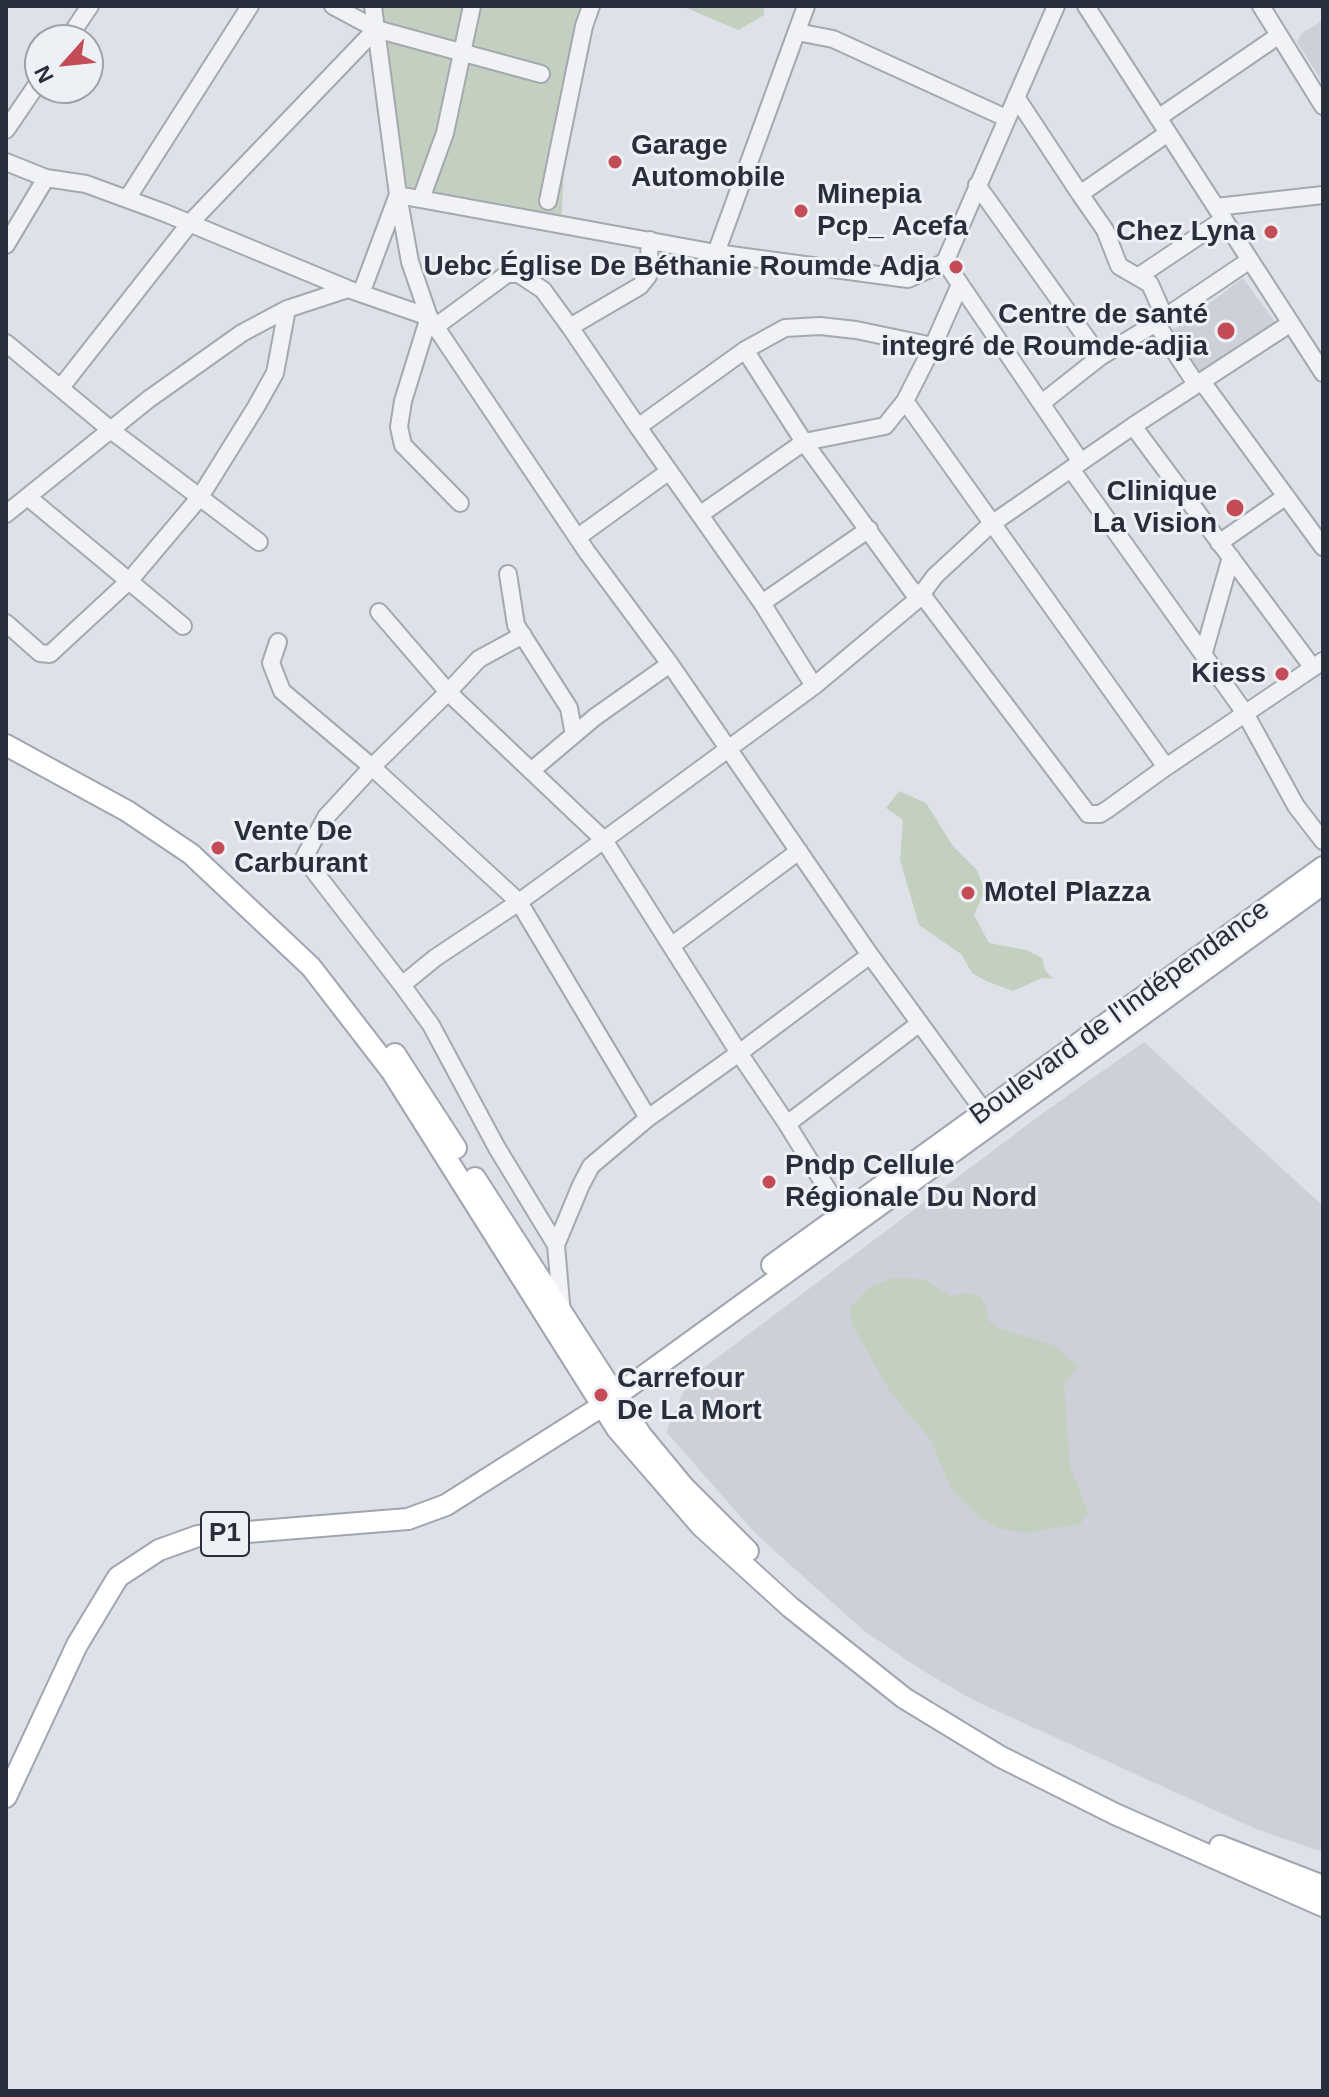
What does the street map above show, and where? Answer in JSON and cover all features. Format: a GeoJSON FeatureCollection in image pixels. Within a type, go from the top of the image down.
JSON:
{"type":"FeatureCollection","features":[{"type":"Feature","properties":{"kind":"main road"},"geometry":{"type":"LineString","coordinates":[[6,731],[103,782],[198,844],[320,959],[375,1023],[562,1315],[638,1456],[701,1526],[822,1635],[904,1698],[1001,1757],[1115,1814],[1323,1906]]}},
{"type":"Feature","properties":{"kind":"main road"},"geometry":{"type":"LineString","coordinates":[[6,745],[127,811],[191,854],[311,967],[364,1031],[604,1396],[627,1415],[684,1487],[739,1543],[826,1621],[911,1687],[1031,1761],[1230,1851],[1323,1886]]}},
{"type":"Feature","properties":{"kind":"main road","name":"Boulevard de l'Indépendance"},"geometry":{"type":"LineString","coordinates":[[604,1396],[842,1213],[1323,867]]}},
{"type":"Feature","properties":{"kind":"main road","name":"Boulevard de l'Indépendance"},"geometry":{"type":"LineString","coordinates":[[604,1396],[634,1382],[1323,884]]}},
{"type":"Feature","properties":{"kind":"main road"},"geometry":{"type":"LineString","coordinates":[[627,1415],[634,1382]]}},
{"type":"Feature","properties":{"kind":"main road","name":"P1"},"geometry":{"type":"LineString","coordinates":[[6,1797],[77,1645],[118,1577],[159,1550],[198,1536],[408,1519],[446,1505],[564,1427],[581,1404],[604,1396]]}},
{"type":"Feature","properties":{"kind":"street"},"geometry":{"type":"LineString","coordinates":[[78,24],[90,6]]}},
{"type":"Feature","properties":{"kind":"street"},"geometry":{"type":"LineString","coordinates":[[127,199],[250,6]]}},
{"type":"Feature","properties":{"kind":"street"},"geometry":{"type":"LineString","coordinates":[[333,6],[376,29],[463,50],[541,74]]}},
{"type":"Feature","properties":{"kind":"street"},"geometry":{"type":"LineString","coordinates":[[373,6],[410,262],[432,322],[870,955],[983,1110]]}},
{"type":"Feature","properties":{"kind":"street"},"geometry":{"type":"LineString","coordinates":[[421,199],[445,133],[472,6]]}},
{"type":"Feature","properties":{"kind":"street"},"geometry":{"type":"LineString","coordinates":[[548,201],[584,26],[591,6]]}},
{"type":"Feature","properties":{"kind":"street"},"geometry":{"type":"LineString","coordinates":[[716,253],[806,6]]}},
{"type":"Feature","properties":{"kind":"street"},"geometry":{"type":"LineString","coordinates":[[398,195],[716,253],[896,280],[908,279],[945,262],[1056,6]]}},
{"type":"Feature","properties":{"kind":"street"},"geometry":{"type":"LineString","coordinates":[[1086,6],[1291,323],[1318,354],[1323,373]]}},
{"type":"Feature","properties":{"kind":"street"},"geometry":{"type":"LineString","coordinates":[[1261,6],[1323,106]]}},
{"type":"Feature","properties":{"kind":"street"},"geometry":{"type":"LineString","coordinates":[[62,386],[190,223],[376,29]]}},
{"type":"Feature","properties":{"kind":"street"},"geometry":{"type":"LineString","coordinates":[[797,32],[833,39],[1006,118]]}},
{"type":"Feature","properties":{"kind":"street"},"geometry":{"type":"LineString","coordinates":[[1158,118],[1278,36]]}},
{"type":"Feature","properties":{"kind":"street"},"geometry":{"type":"LineString","coordinates":[[1016,97],[1105,230],[1119,266],[1150,284],[1160,320],[1199,383],[1323,547]]}},
{"type":"Feature","properties":{"kind":"street"},"geometry":{"type":"LineString","coordinates":[[6,130],[24,104]]}},
{"type":"Feature","properties":{"kind":"street"},"geometry":{"type":"LineString","coordinates":[[1080,194],[1168,133]]}},
{"type":"Feature","properties":{"kind":"street"},"geometry":{"type":"LineString","coordinates":[[6,162],[46,178],[86,184],[127,199],[432,322]]}},
{"type":"Feature","properties":{"kind":"street"},"geometry":{"type":"LineString","coordinates":[[6,245],[46,178]]}},
{"type":"Feature","properties":{"kind":"street"},"geometry":{"type":"LineString","coordinates":[[977,185],[1100,357]]}},
{"type":"Feature","properties":{"kind":"street"},"geometry":{"type":"LineString","coordinates":[[355,290],[398,195]]}},
{"type":"Feature","properties":{"kind":"street"},"geometry":{"type":"LineString","coordinates":[[1139,276],[1220,213],[1323,195]]}},
{"type":"Feature","properties":{"kind":"street"},"geometry":{"type":"LineString","coordinates":[[570,327],[640,286],[648,276],[650,240]]}},
{"type":"Feature","properties":{"kind":"street"},"geometry":{"type":"LineString","coordinates":[[1043,402],[1100,357],[1250,260]]}},
{"type":"Feature","properties":{"kind":"street"},"geometry":{"type":"LineString","coordinates":[[945,262],[959,287],[1043,402],[1076,465],[1245,713],[1296,806],[1323,841]]}},
{"type":"Feature","properties":{"kind":"street"},"geometry":{"type":"LineString","coordinates":[[460,503],[403,445],[399,427],[403,401],[432,322],[507,274],[519,274],[543,290],[570,327],[762,603],[814,686]]}},
{"type":"Feature","properties":{"kind":"street"},"geometry":{"type":"LineString","coordinates":[[701,514],[804,442],[885,426],[905,401],[959,287]]}},
{"type":"Feature","properties":{"kind":"street"},"geometry":{"type":"LineString","coordinates":[[6,514],[195,366],[242,333],[287,309],[355,290]]}},
{"type":"Feature","properties":{"kind":"street"},"geometry":{"type":"LineString","coordinates":[[6,623],[40,653],[50,654],[130,580],[200,497],[275,373],[287,309]]}},
{"type":"Feature","properties":{"kind":"street"},"geometry":{"type":"LineString","coordinates":[[402,985],[435,958],[519,902],[814,686],[919,595],[990,525],[1133,426],[1291,323]]}},
{"type":"Feature","properties":{"kind":"street"},"geometry":{"type":"LineString","coordinates":[[638,427],[745,350],[785,328],[803,325],[856,330],[933,346]]}},
{"type":"Feature","properties":{"kind":"street"},"geometry":{"type":"LineString","coordinates":[[6,343],[62,386],[112,431],[259,542]]}},
{"type":"Feature","properties":{"kind":"street"},"geometry":{"type":"LineString","coordinates":[[745,350],[804,442],[1088,814],[1100,814],[1108,809],[1318,664],[1219,543],[1133,426]]}},
{"type":"Feature","properties":{"kind":"street"},"geometry":{"type":"LineString","coordinates":[[905,401],[990,525],[1166,767]]}},
{"type":"Feature","properties":{"kind":"street"},"geometry":{"type":"LineString","coordinates":[[578,537],[668,472]]}},
{"type":"Feature","properties":{"kind":"street"},"geometry":{"type":"LineString","coordinates":[[1219,543],[1285,497]]}},
{"type":"Feature","properties":{"kind":"street"},"geometry":{"type":"LineString","coordinates":[[29,498],[183,626]]}},
{"type":"Feature","properties":{"kind":"street"},"geometry":{"type":"LineString","coordinates":[[762,603],[869,529]]}},
{"type":"Feature","properties":{"kind":"street"},"geometry":{"type":"LineString","coordinates":[[1204,652],[1231,557]]}},
{"type":"Feature","properties":{"kind":"street"},"geometry":{"type":"LineString","coordinates":[[508,574],[511,611],[569,708],[574,735]]}},
{"type":"Feature","properties":{"kind":"street"},"geometry":{"type":"LineString","coordinates":[[379,612],[448,692],[604,840],[842,1213]]}},
{"type":"Feature","properties":{"kind":"street"},"geometry":{"type":"LineString","coordinates":[[523,635],[479,659],[372,767],[326,817],[304,858],[431,1025],[497,1148],[556,1245],[562,1315]]}},
{"type":"Feature","properties":{"kind":"street"},"geometry":{"type":"LineString","coordinates":[[278,642],[271,663],[282,691],[372,767],[519,902],[648,1118]]}},
{"type":"Feature","properties":{"kind":"street"},"geometry":{"type":"LineString","coordinates":[[531,771],[670,664]]}},
{"type":"Feature","properties":{"kind":"street"},"geometry":{"type":"LineString","coordinates":[[671,946],[799,851]]}},
{"type":"Feature","properties":{"kind":"street"},"geometry":{"type":"LineString","coordinates":[[556,1245],[591,1166],[648,1118],[870,955]]}},
{"type":"Feature","properties":{"kind":"street"},"geometry":{"type":"LineString","coordinates":[[787,1124],[920,1023]]}},
{"type":"Feature","properties":{"kind":"shaded area"},"geometry":{"type":"Polygon","coordinates":[[[1323,20],[1323,83],[1297,42],[1301,34],[1323,20]]]}},
{"type":"Feature","properties":{"kind":"shaded area","name":"Centre de santé integré de Roumde-adjia"},"geometry":{"type":"Polygon","coordinates":[[[1243,278],[1281,330],[1208,383],[1171,332],[1243,278]]]}},
{"type":"Feature","properties":{"kind":"shaded area"},"geometry":{"type":"Polygon","coordinates":[[[1144,1042],[1323,1206],[1323,1852],[1256,1829],[973,1700],[920,1669],[863,1630],[757,1535],[666,1432],[683,1393],[701,1370],[1043,1113],[1144,1042]]]}},
{"type":"Feature","properties":{"kind":"green space"},"geometry":{"type":"Polygon","coordinates":[[[363,6],[602,6],[589,33],[566,131],[561,225],[405,196],[366,40],[363,6]]]}},
{"type":"Feature","properties":{"kind":"green space"},"geometry":{"type":"Polygon","coordinates":[[[682,6],[764,6],[764,15],[738,30],[682,6]]]}},
{"type":"Feature","properties":{"kind":"green space"},"geometry":{"type":"Polygon","coordinates":[[[899,791],[926,803],[953,846],[977,870],[985,891],[974,915],[989,943],[1026,950],[1042,958],[1045,970],[1053,979],[1042,978],[1013,991],[986,981],[972,973],[961,954],[919,925],[900,860],[903,820],[886,808],[899,791]]]}},
{"type":"Feature","properties":{"kind":"green space"},"geometry":{"type":"Polygon","coordinates":[[[893,1278],[924,1279],[950,1296],[965,1293],[980,1296],[986,1305],[988,1320],[999,1328],[1055,1346],[1079,1367],[1064,1383],[1070,1466],[1088,1513],[1080,1524],[1025,1533],[1002,1529],[982,1519],[951,1488],[930,1439],[890,1392],[852,1324],[850,1308],[869,1287],[893,1278]]]}},
{"type":"Feature","properties":{"kind":"place","name":"Garage Automobile"},"geometry":{"type":"Point","coordinates":[615,162]}},
{"type":"Feature","properties":{"kind":"place","name":"Minepia Pcp_ Acefa"},"geometry":{"type":"Point","coordinates":[801,211]}},
{"type":"Feature","properties":{"kind":"place","name":"Chez Lyna"},"geometry":{"type":"Point","coordinates":[1271,232]}},
{"type":"Feature","properties":{"kind":"place","name":"Uebc Église De Béthanie Roumde Adja"},"geometry":{"type":"Point","coordinates":[956,267]}},
{"type":"Feature","properties":{"kind":"place","name":"Centre de santé integré de Roumde-adjia"},"geometry":{"type":"Point","coordinates":[1226,331]}},
{"type":"Feature","properties":{"kind":"place","name":"Clinique La Vision"},"geometry":{"type":"Point","coordinates":[1235,508]}},
{"type":"Feature","properties":{"kind":"place","name":"Kiess"},"geometry":{"type":"Point","coordinates":[1282,674]}},
{"type":"Feature","properties":{"kind":"place","name":"Vente De Carburant"},"geometry":{"type":"Point","coordinates":[218,848]}},
{"type":"Feature","properties":{"kind":"place","name":"Motel Plazza"},"geometry":{"type":"Point","coordinates":[968,893]}},
{"type":"Feature","properties":{"kind":"place","name":"Pndp Cellule Régionale Du Nord"},"geometry":{"type":"Point","coordinates":[769,1182]}},
{"type":"Feature","properties":{"kind":"place","name":"Carrefour De La Mort"},"geometry":{"type":"Point","coordinates":[601,1395]}}]}
